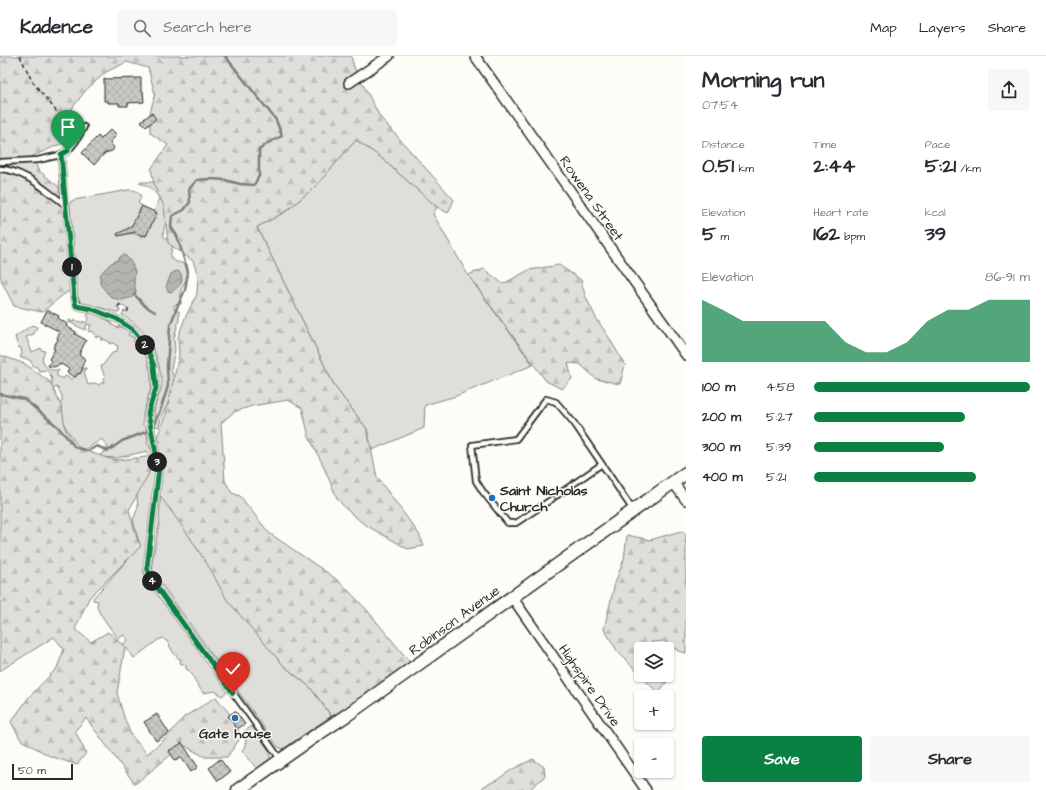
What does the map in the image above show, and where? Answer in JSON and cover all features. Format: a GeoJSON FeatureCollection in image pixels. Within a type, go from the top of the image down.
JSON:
{"type":"FeatureCollection","features":[{"type":"Feature","properties":{"kind":"main road","name":"Robinson Avenue"},"geometry":{"type":"LineString","coordinates":[[238,790],[347,715],[686,473]]}},
{"type":"Feature","properties":{"kind":"street"},"geometry":{"type":"LineString","coordinates":[[349,83],[389,56]]}},
{"type":"Feature","properties":{"kind":"street","name":"Rowena Street"},"geometry":{"type":"LineString","coordinates":[[476,56],[686,355]]}},
{"type":"Feature","properties":{"kind":"street"},"geometry":{"type":"LineString","coordinates":[[674,482],[686,500]]}},
{"type":"Feature","properties":{"kind":"street","name":"Highspire Drive"},"geometry":{"type":"LineString","coordinates":[[512,597],[646,790]]}},
{"type":"Feature","properties":{"kind":"lane"},"geometry":{"type":"LineString","coordinates":[[0,162],[38,160],[61,154],[68,151],[78,139],[84,127]]}},
{"type":"Feature","properties":{"kind":"lane"},"geometry":{"type":"LineString","coordinates":[[61,154],[76,306],[92,309],[117,319],[133,330],[147,347],[154,366],[156,388],[148,413],[159,469],[147,567],[151,579],[281,760]]}},
{"type":"Feature","properties":{"kind":"lane"},"geometry":{"type":"LineString","coordinates":[[0,169],[18,173],[33,181],[65,205]]}},
{"type":"Feature","properties":{"kind":"lane"},"geometry":{"type":"LineString","coordinates":[[602,464],[516,523],[508,523],[476,481],[472,445],[516,439],[546,399],[556,402],[574,423],[634,510]]}},
{"type":"Feature","properties":{"kind":"path"},"geometry":{"type":"LineString","coordinates":[[20,56],[32,81],[78,139]]}},
{"type":"Feature","properties":{"kind":"path"},"geometry":{"type":"LineString","coordinates":[[118,307],[123,303]]}},
{"type":"Feature","properties":{"kind":"path"},"geometry":{"type":"LineString","coordinates":[[127,311],[129,310],[128,305]]}},
{"type":"Feature","properties":{"kind":"green space"},"geometry":{"type":"Polygon","coordinates":[[[0,56],[351,56],[354,67],[380,117],[454,200],[448,213],[437,207],[379,156],[356,140],[315,187],[285,212],[257,227],[335,387],[367,429],[377,477],[419,534],[424,546],[408,549],[364,524],[346,509],[337,498],[309,437],[302,408],[288,400],[252,406],[234,412],[221,423],[225,481],[232,493],[240,496],[269,533],[343,585],[366,609],[414,667],[336,722],[310,687],[284,666],[227,600],[209,567],[156,489],[159,469],[154,445],[166,414],[179,355],[178,337],[185,318],[197,294],[198,275],[193,261],[168,243],[164,206],[155,187],[151,169],[168,145],[150,133],[150,113],[155,94],[148,68],[127,62],[106,72],[86,90],[73,107],[67,121],[67,133],[63,143],[33,156],[38,170],[59,187],[65,200],[74,288],[42,312],[14,306],[2,282],[0,274],[0,56]]]}},
{"type":"Feature","properties":{"kind":"green space"},"geometry":{"type":"Polygon","coordinates":[[[356,140],[379,156],[437,207],[433,214],[468,275],[533,365],[456,396],[425,405],[424,428],[372,450],[367,429],[335,387],[257,227],[285,212],[315,187],[356,140]]]}},
{"type":"Feature","properties":{"kind":"green space"},"geometry":{"type":"Polygon","coordinates":[[[155,182],[183,202],[166,222],[164,227],[164,237],[173,244],[171,254],[172,259],[177,262],[187,264],[189,272],[188,277],[181,289],[181,304],[174,305],[175,311],[179,311],[179,319],[174,338],[175,349],[171,369],[175,389],[162,415],[159,427],[155,426],[154,411],[162,382],[157,358],[146,336],[136,325],[122,315],[124,311],[128,311],[125,307],[121,305],[118,306],[120,310],[119,313],[81,303],[77,295],[69,209],[70,202],[74,200],[128,190],[136,191],[141,197],[138,203],[142,206],[133,224],[127,229],[127,233],[133,233],[142,237],[143,235],[146,236],[159,198],[151,188],[139,183],[155,182]]]}},
{"type":"Feature","properties":{"kind":"green space"},"geometry":{"type":"Polygon","coordinates":[[[559,265],[581,280],[585,295],[596,318],[625,365],[620,384],[596,379],[580,364],[568,363],[572,379],[562,389],[546,381],[468,275],[484,269],[503,284],[529,270],[559,265]]]}},
{"type":"Feature","properties":{"kind":"green space"},"geometry":{"type":"Polygon","coordinates":[[[92,312],[111,322],[111,324],[118,328],[119,326],[130,331],[128,335],[135,338],[133,341],[144,351],[148,361],[151,371],[151,388],[143,414],[143,425],[146,428],[147,443],[151,449],[155,463],[155,478],[144,572],[147,580],[228,691],[222,696],[215,691],[203,693],[191,673],[186,669],[186,665],[180,663],[181,659],[179,659],[173,652],[167,641],[163,638],[134,658],[123,644],[128,640],[124,635],[118,639],[99,612],[97,606],[98,601],[93,600],[93,598],[140,546],[133,520],[138,507],[137,496],[139,484],[149,459],[147,451],[117,458],[99,457],[108,448],[102,439],[85,450],[79,448],[53,408],[62,402],[62,396],[57,387],[51,390],[46,387],[52,384],[50,375],[46,370],[39,371],[37,367],[33,366],[31,361],[20,357],[22,354],[21,348],[18,347],[15,337],[32,325],[37,327],[34,334],[26,337],[32,352],[41,348],[41,350],[45,351],[42,359],[47,368],[51,370],[59,370],[56,375],[63,379],[65,376],[72,379],[74,376],[76,377],[78,373],[80,374],[83,368],[86,368],[84,371],[88,385],[96,383],[98,385],[104,382],[103,379],[105,378],[101,366],[112,353],[116,352],[118,348],[117,345],[116,346],[113,343],[109,344],[110,342],[103,339],[102,341],[101,340],[103,338],[98,336],[97,338],[95,337],[95,333],[88,331],[91,325],[87,324],[85,330],[69,322],[69,320],[73,322],[74,320],[82,323],[83,321],[86,323],[89,318],[87,315],[92,312]]]}},
{"type":"Feature","properties":{"kind":"green space"},"geometry":{"type":"Polygon","coordinates":[[[0,355],[25,364],[50,382],[62,408],[65,428],[75,447],[107,458],[118,460],[156,456],[148,475],[129,510],[137,538],[141,546],[89,598],[75,629],[91,642],[108,632],[125,647],[117,693],[131,735],[147,754],[165,739],[184,717],[216,697],[233,718],[241,737],[227,757],[205,757],[183,745],[135,784],[86,718],[75,731],[86,753],[77,765],[50,756],[21,740],[11,722],[29,697],[57,668],[64,649],[54,637],[0,671],[0,355]]]}},
{"type":"Feature","properties":{"kind":"green space"},"geometry":{"type":"Polygon","coordinates":[[[161,486],[284,666],[310,687],[331,716],[283,749],[278,747],[153,572],[152,562],[159,524],[161,486]]]}},
{"type":"Feature","properties":{"kind":"green space"},"geometry":{"type":"Polygon","coordinates":[[[681,531],[686,533],[686,653],[674,648],[674,642],[634,642],[634,668],[618,652],[604,629],[615,583],[624,559],[627,535],[650,540],[681,531]]]}},
{"type":"Feature","properties":{"kind":"green space"},"geometry":{"type":"Polygon","coordinates":[[[647,682],[666,682],[660,690],[656,690],[647,682]]]}},
{"type":"Feature","properties":{"kind":"green space"},"geometry":{"type":"Polygon","coordinates":[[[252,726],[270,752],[270,760],[257,769],[242,750],[246,741],[242,733],[252,726]]]}},
{"type":"Feature","properties":{"kind":"green space"},"geometry":{"type":"Polygon","coordinates":[[[533,759],[544,767],[545,776],[529,790],[481,790],[484,786],[533,759]]]}},
{"type":"Feature","properties":{"kind":"water"},"geometry":{"type":"Polygon","coordinates":[[[124,255],[132,264],[135,271],[134,281],[136,293],[133,297],[122,300],[112,298],[108,294],[100,284],[100,275],[111,263],[124,255]]]}},
{"type":"Feature","properties":{"kind":"water"},"geometry":{"type":"Polygon","coordinates":[[[176,271],[180,272],[182,278],[179,286],[171,292],[168,291],[166,287],[171,274],[176,271]]]}},
{"type":"Feature","properties":{"kind":"building"},"geometry":{"type":"Polygon","coordinates":[[[141,78],[141,91],[143,91],[144,102],[128,103],[128,106],[119,106],[119,103],[108,103],[108,101],[104,101],[104,79],[141,78]]]}},
{"type":"Feature","properties":{"kind":"building"},"geometry":{"type":"Polygon","coordinates":[[[152,113],[156,119],[146,127],[141,121],[152,113]]]}},
{"type":"Feature","properties":{"kind":"building"},"geometry":{"type":"Polygon","coordinates":[[[111,129],[117,135],[110,142],[114,148],[112,151],[105,153],[94,165],[82,153],[98,136],[101,139],[111,129]]]}},
{"type":"Feature","properties":{"kind":"building"},"geometry":{"type":"Polygon","coordinates":[[[142,206],[157,213],[146,236],[135,232],[118,236],[117,234],[131,227],[142,206]]]}},
{"type":"Feature","properties":{"kind":"building"},"geometry":{"type":"Polygon","coordinates":[[[47,310],[59,316],[58,318],[67,324],[66,326],[76,332],[75,334],[86,340],[79,355],[85,358],[83,368],[80,374],[78,373],[75,377],[67,373],[69,369],[61,364],[54,367],[48,366],[51,361],[49,359],[55,349],[53,348],[60,332],[41,322],[47,310]]]}},
{"type":"Feature","properties":{"kind":"building","name":"Gate house"},"geometry":{"type":"Polygon","coordinates":[[[235,711],[245,724],[237,729],[228,716],[235,711]]]}},
{"type":"Feature","properties":{"kind":"building"},"geometry":{"type":"Polygon","coordinates":[[[157,714],[169,733],[156,741],[144,722],[157,714]]]}},
{"type":"Feature","properties":{"kind":"building"},"geometry":{"type":"Polygon","coordinates":[[[182,743],[198,767],[191,772],[181,757],[175,760],[169,751],[182,743]]]}},
{"type":"Feature","properties":{"kind":"building"},"geometry":{"type":"Polygon","coordinates":[[[220,759],[230,772],[218,781],[209,768],[220,759]]]}},
{"type":"Feature","properties":{"kind":"waterway"},"geometry":{"type":"LineString","coordinates":[[0,394],[24,399],[58,427],[75,447],[88,451],[97,446],[108,451],[122,441],[151,430],[160,411],[168,386],[167,366],[170,326],[185,290],[188,272],[177,236],[171,227],[172,216],[184,210],[190,202],[189,189],[197,180],[225,180],[240,184],[254,185],[259,176],[259,150],[268,143],[282,136],[276,120],[225,56]]}},
{"type":"Feature","properties":{"kind":"waterway"},"geometry":{"type":"LineString","coordinates":[[134,294],[145,306],[155,312]]}},
{"type":"Feature","properties":{"kind":"place","name":"Saint Nicholas Church"},"geometry":{"type":"Point","coordinates":[492,498]}},
{"type":"Feature","properties":{"kind":"place","name":"Gate house"},"geometry":{"type":"Point","coordinates":[235,718]}},
{"type":"Feature","properties":{"kind":"route"},"geometry":{"type":"LineString","coordinates":[[68,151],[61,154],[76,306],[92,309],[117,319],[133,330],[147,347],[154,366],[156,388],[148,413],[159,469],[147,567],[151,579],[233,693]]}}]}
